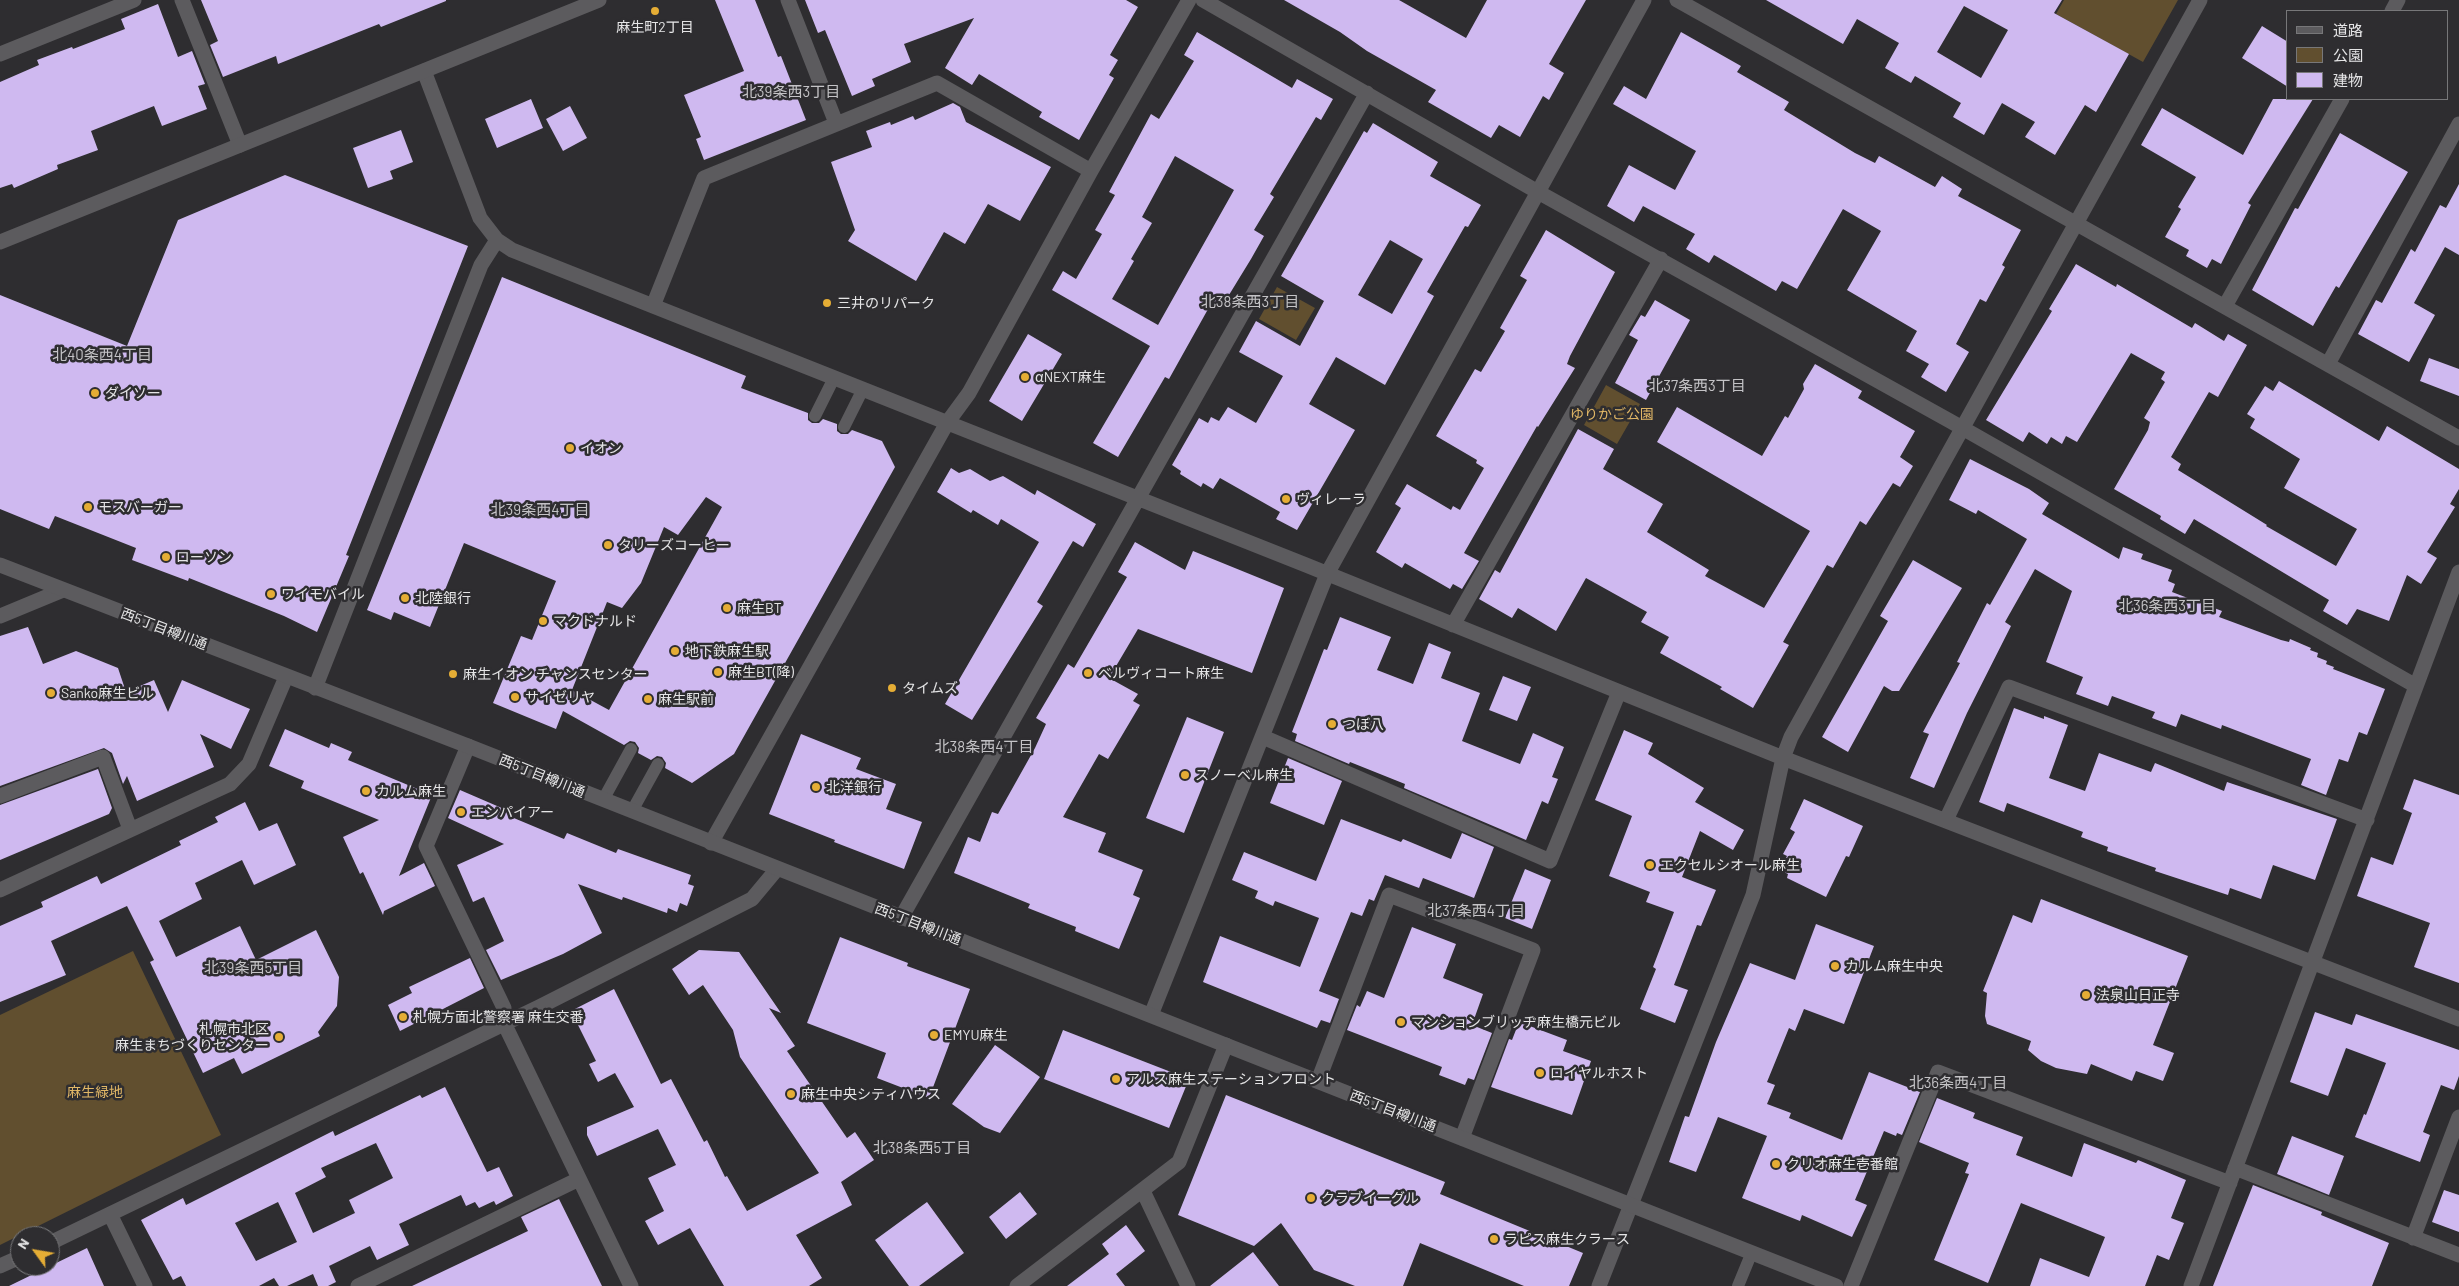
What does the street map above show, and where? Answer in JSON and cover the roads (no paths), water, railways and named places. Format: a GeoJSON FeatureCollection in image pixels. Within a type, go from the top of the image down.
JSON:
{"type":"FeatureCollection","features":[{"type":"Feature","properties":{"kind":"street"},"geometry":{"type":"LineString","coordinates":[[0,54],[134,0]]}},
{"type":"Feature","properties":{"kind":"street"},"geometry":{"type":"LineString","coordinates":[[182,0],[240,145]]}},
{"type":"Feature","properties":{"kind":"street"},"geometry":{"type":"LineString","coordinates":[[0,242],[598,0]]}},
{"type":"Feature","properties":{"kind":"street"},"geometry":{"type":"LineString","coordinates":[[788,0],[836,123]]}},
{"type":"Feature","properties":{"kind":"street"},"geometry":{"type":"LineString","coordinates":[[711,843],[947,423],[969,393],[1188,0]]}},
{"type":"Feature","properties":{"kind":"street"},"geometry":{"type":"LineString","coordinates":[[1203,0],[1538,192],[1963,428],[2416,686]]}},
{"type":"Feature","properties":{"kind":"street"},"geometry":{"type":"LineString","coordinates":[[1151,1015],[1327,574],[1644,0]]}},
{"type":"Feature","properties":{"kind":"street"},"geometry":{"type":"LineString","coordinates":[[1677,0],[2459,438]]}},
{"type":"Feature","properties":{"kind":"street"},"geometry":{"type":"LineString","coordinates":[[1599,1286],[1753,895],[1783,758],[1796,728],[2200,0]]}},
{"type":"Feature","properties":{"kind":"street"},"geometry":{"type":"LineString","coordinates":[[424,71],[480,218],[497,240],[512,250],[1137,498],[1783,758],[2459,1019]]}},
{"type":"Feature","properties":{"kind":"street"},"geometry":{"type":"LineString","coordinates":[[653,306],[704,178],[938,83],[1091,171]]}},
{"type":"Feature","properties":{"kind":"street"},"geometry":{"type":"LineString","coordinates":[[901,918],[1367,93]]}},
{"type":"Feature","properties":{"kind":"street"},"geometry":{"type":"LineString","coordinates":[[2225,306],[2341,100]]}},
{"type":"Feature","properties":{"kind":"street"},"geometry":{"type":"LineString","coordinates":[[2328,364],[2459,124]]}},
{"type":"Feature","properties":{"kind":"street"},"geometry":{"type":"LineString","coordinates":[[315,688],[481,265],[497,240]]}},
{"type":"Feature","properties":{"kind":"street"},"geometry":{"type":"LineString","coordinates":[[1453,625],[1662,260]]}},
{"type":"Feature","properties":{"kind":"street","name":"西5丁目樽川通"},"geometry":{"type":"LineString","coordinates":[[0,566],[468,746],[1836,1286]]}},
{"type":"Feature","properties":{"kind":"street"},"geometry":{"type":"LineString","coordinates":[[2191,1286],[2459,572]]}},
{"type":"Feature","properties":{"kind":"street"},"geometry":{"type":"LineString","coordinates":[[0,616],[63,590]]}},
{"type":"Feature","properties":{"kind":"street"},"geometry":{"type":"LineString","coordinates":[[0,890],[230,784],[248,764],[286,677]]}},
{"type":"Feature","properties":{"kind":"street"},"geometry":{"type":"LineString","coordinates":[[1946,820],[2009,688],[2367,820]]}},
{"type":"Feature","properties":{"kind":"street"},"geometry":{"type":"LineString","coordinates":[[1263,737],[1550,862],[1620,692]]}},
{"type":"Feature","properties":{"kind":"street"},"geometry":{"type":"LineString","coordinates":[[468,746],[426,846],[504,1008],[504,1023],[631,1286]]}},
{"type":"Feature","properties":{"kind":"street"},"geometry":{"type":"LineString","coordinates":[[0,796],[103,757],[130,829]]}},
{"type":"Feature","properties":{"kind":"street"},"geometry":{"type":"LineString","coordinates":[[60,1237],[504,1023],[752,899],[777,869]]}},
{"type":"Feature","properties":{"kind":"street"},"geometry":{"type":"LineString","coordinates":[[1318,1082],[1390,895],[1533,950],[1462,1138]]}},
{"type":"Feature","properties":{"kind":"street"},"geometry":{"type":"LineString","coordinates":[[1017,1286],[1179,1162],[1226,1045]]}},
{"type":"Feature","properties":{"kind":"street"},"geometry":{"type":"LineString","coordinates":[[1851,1286],[1938,1072],[2230,1183]]}},
{"type":"Feature","properties":{"kind":"street"},"geometry":{"type":"LineString","coordinates":[[2414,1238],[2459,1117]]}},
{"type":"Feature","properties":{"kind":"street"},"geometry":{"type":"LineString","coordinates":[[2235,1168],[2459,1255]]}},
{"type":"Feature","properties":{"kind":"street"},"geometry":{"type":"LineString","coordinates":[[358,1286],[579,1179]]}},
{"type":"Feature","properties":{"kind":"street"},"geometry":{"type":"LineString","coordinates":[[1143,1191],[1188,1286]]}},
{"type":"Feature","properties":{"kind":"street"},"geometry":{"type":"LineString","coordinates":[[110,1214],[145,1286]]}},
{"type":"Feature","properties":{"kind":"lane"},"geometry":{"type":"LineString","coordinates":[[814,416],[834,378]]}},
{"type":"Feature","properties":{"kind":"lane"},"geometry":{"type":"LineString","coordinates":[[844,427],[863,389]]}},
{"type":"Feature","properties":{"kind":"lane"},"geometry":{"type":"LineString","coordinates":[[603,800],[631,749]]}},
{"type":"Feature","properties":{"kind":"lane"},"geometry":{"type":"LineString","coordinates":[[632,811],[658,764]]}},
{"type":"Feature","properties":{"kind":"lane"},"geometry":{"type":"LineString","coordinates":[[1738,1286],[1752,1252]]}},
{"type":"Feature","properties":{"kind":"place","name":"麻生町2丁目"},"geometry":{"type":"Point","coordinates":[655,11]}},
{"type":"Feature","properties":{"kind":"place","name":"三井のリパーク"},"geometry":{"type":"Point","coordinates":[827,303]}},
{"type":"Feature","properties":{"kind":"place","name":"αNEXT麻生"},"geometry":{"type":"Point","coordinates":[1025,377]}},
{"type":"Feature","properties":{"kind":"place","name":"ダイソー"},"geometry":{"type":"Point","coordinates":[95,393]}},
{"type":"Feature","properties":{"kind":"place","name":"イオン"},"geometry":{"type":"Point","coordinates":[570,448]}},
{"type":"Feature","properties":{"kind":"place","name":"ヴィレーラ"},"geometry":{"type":"Point","coordinates":[1286,499]}},
{"type":"Feature","properties":{"kind":"place","name":"モスバーガー"},"geometry":{"type":"Point","coordinates":[88,507]}},
{"type":"Feature","properties":{"kind":"place","name":"タリーズコーヒー"},"geometry":{"type":"Point","coordinates":[608,545]}},
{"type":"Feature","properties":{"kind":"place","name":"ローソン"},"geometry":{"type":"Point","coordinates":[166,557]}},
{"type":"Feature","properties":{"kind":"place","name":"ワイモバイル"},"geometry":{"type":"Point","coordinates":[271,594]}},
{"type":"Feature","properties":{"kind":"place","name":"北陸銀行"},"geometry":{"type":"Point","coordinates":[405,598]}},
{"type":"Feature","properties":{"kind":"place","name":"麻生BT"},"geometry":{"type":"Point","coordinates":[727,608]}},
{"type":"Feature","properties":{"kind":"place","name":"マクドナルド"},"geometry":{"type":"Point","coordinates":[543,621]}},
{"type":"Feature","properties":{"kind":"place","name":"地下鉄麻生駅"},"geometry":{"type":"Point","coordinates":[675,651]}},
{"type":"Feature","properties":{"kind":"place","name":"麻生BT(降)"},"geometry":{"type":"Point","coordinates":[718,672]}},
{"type":"Feature","properties":{"kind":"place","name":"ベルヴィコート麻生"},"geometry":{"type":"Point","coordinates":[1088,673]}},
{"type":"Feature","properties":{"kind":"place","name":"麻生イオン チャンスセンター"},"geometry":{"type":"Point","coordinates":[453,674]}},
{"type":"Feature","properties":{"kind":"place","name":"タイムズ"},"geometry":{"type":"Point","coordinates":[892,688]}},
{"type":"Feature","properties":{"kind":"place","name":"Sanko麻生ビル"},"geometry":{"type":"Point","coordinates":[51,693]}},
{"type":"Feature","properties":{"kind":"place","name":"サイゼリヤ"},"geometry":{"type":"Point","coordinates":[515,697]}},
{"type":"Feature","properties":{"kind":"place","name":"麻生駅前"},"geometry":{"type":"Point","coordinates":[648,699]}},
{"type":"Feature","properties":{"kind":"place","name":"つぼ八"},"geometry":{"type":"Point","coordinates":[1332,724]}},
{"type":"Feature","properties":{"kind":"place","name":"スノーベル麻生"},"geometry":{"type":"Point","coordinates":[1185,775]}},
{"type":"Feature","properties":{"kind":"place","name":"北洋銀行"},"geometry":{"type":"Point","coordinates":[816,787]}},
{"type":"Feature","properties":{"kind":"place","name":"カルム麻生"},"geometry":{"type":"Point","coordinates":[366,791]}},
{"type":"Feature","properties":{"kind":"place","name":"エンパイアー"},"geometry":{"type":"Point","coordinates":[461,812]}},
{"type":"Feature","properties":{"kind":"place","name":"エクセルシオール麻生"},"geometry":{"type":"Point","coordinates":[1650,865]}},
{"type":"Feature","properties":{"kind":"place","name":"カルム麻生中央"},"geometry":{"type":"Point","coordinates":[1835,966]}},
{"type":"Feature","properties":{"kind":"place","name":"法泉山日正寺"},"geometry":{"type":"Point","coordinates":[2086,995]}},
{"type":"Feature","properties":{"kind":"place","name":"札幌方面北警察署 麻生交番"},"geometry":{"type":"Point","coordinates":[403,1017]}},
{"type":"Feature","properties":{"kind":"place","name":"マンションブリッヂ麻生橋元ビル"},"geometry":{"type":"Point","coordinates":[1401,1022]}},
{"type":"Feature","properties":{"kind":"place","name":"EMYU麻生"},"geometry":{"type":"Point","coordinates":[934,1035]}},
{"type":"Feature","properties":{"kind":"place","name":"札幌市北区 麻生まちづくりセンター"},"geometry":{"type":"Point","coordinates":[279,1037]}},
{"type":"Feature","properties":{"kind":"place","name":"ロイヤルホスト"},"geometry":{"type":"Point","coordinates":[1540,1073]}},
{"type":"Feature","properties":{"kind":"place","name":"アルス麻生ステーションフロント"},"geometry":{"type":"Point","coordinates":[1116,1079]}},
{"type":"Feature","properties":{"kind":"place","name":"麻生中央シティハウス"},"geometry":{"type":"Point","coordinates":[791,1094]}},
{"type":"Feature","properties":{"kind":"place","name":"クリオ麻生壱番館"},"geometry":{"type":"Point","coordinates":[1776,1164]}},
{"type":"Feature","properties":{"kind":"place","name":"クラブイーグル"},"geometry":{"type":"Point","coordinates":[1311,1198]}},
{"type":"Feature","properties":{"kind":"place","name":"ラピス麻生クラース"},"geometry":{"type":"Point","coordinates":[1494,1239]}},
{"type":"Feature","properties":{"kind":"district","name":"北39条西3丁目"},"geometry":{"type":"Point","coordinates":[791,92]}},
{"type":"Feature","properties":{"kind":"district","name":"北38条西3丁目"},"geometry":{"type":"Point","coordinates":[1250,302]}},
{"type":"Feature","properties":{"kind":"district","name":"北40条西4丁目"},"geometry":{"type":"Point","coordinates":[102,355]}},
{"type":"Feature","properties":{"kind":"district","name":"北37条西3丁目"},"geometry":{"type":"Point","coordinates":[1697,386]}},
{"type":"Feature","properties":{"kind":"district","name":"北39条西4丁目"},"geometry":{"type":"Point","coordinates":[540,510]}},
{"type":"Feature","properties":{"kind":"district","name":"北36条西3丁目"},"geometry":{"type":"Point","coordinates":[2167,606]}},
{"type":"Feature","properties":{"kind":"district","name":"北38条西4丁目"},"geometry":{"type":"Point","coordinates":[984,747]}},
{"type":"Feature","properties":{"kind":"district","name":"北37条西4丁目"},"geometry":{"type":"Point","coordinates":[1476,911]}},
{"type":"Feature","properties":{"kind":"district","name":"北39条西5丁目"},"geometry":{"type":"Point","coordinates":[253,968]}},
{"type":"Feature","properties":{"kind":"district","name":"北36条西4丁目"},"geometry":{"type":"Point","coordinates":[1958,1083]}},
{"type":"Feature","properties":{"kind":"district","name":"北38条西5丁目"},"geometry":{"type":"Point","coordinates":[922,1148]}},
{"type":"Feature","properties":{"kind":"park label","name":"ゆりかご公園"},"geometry":{"type":"Point","coordinates":[1612,414]}},
{"type":"Feature","properties":{"kind":"park label","name":"麻生緑地"},"geometry":{"type":"Point","coordinates":[95,1092]}}]}
